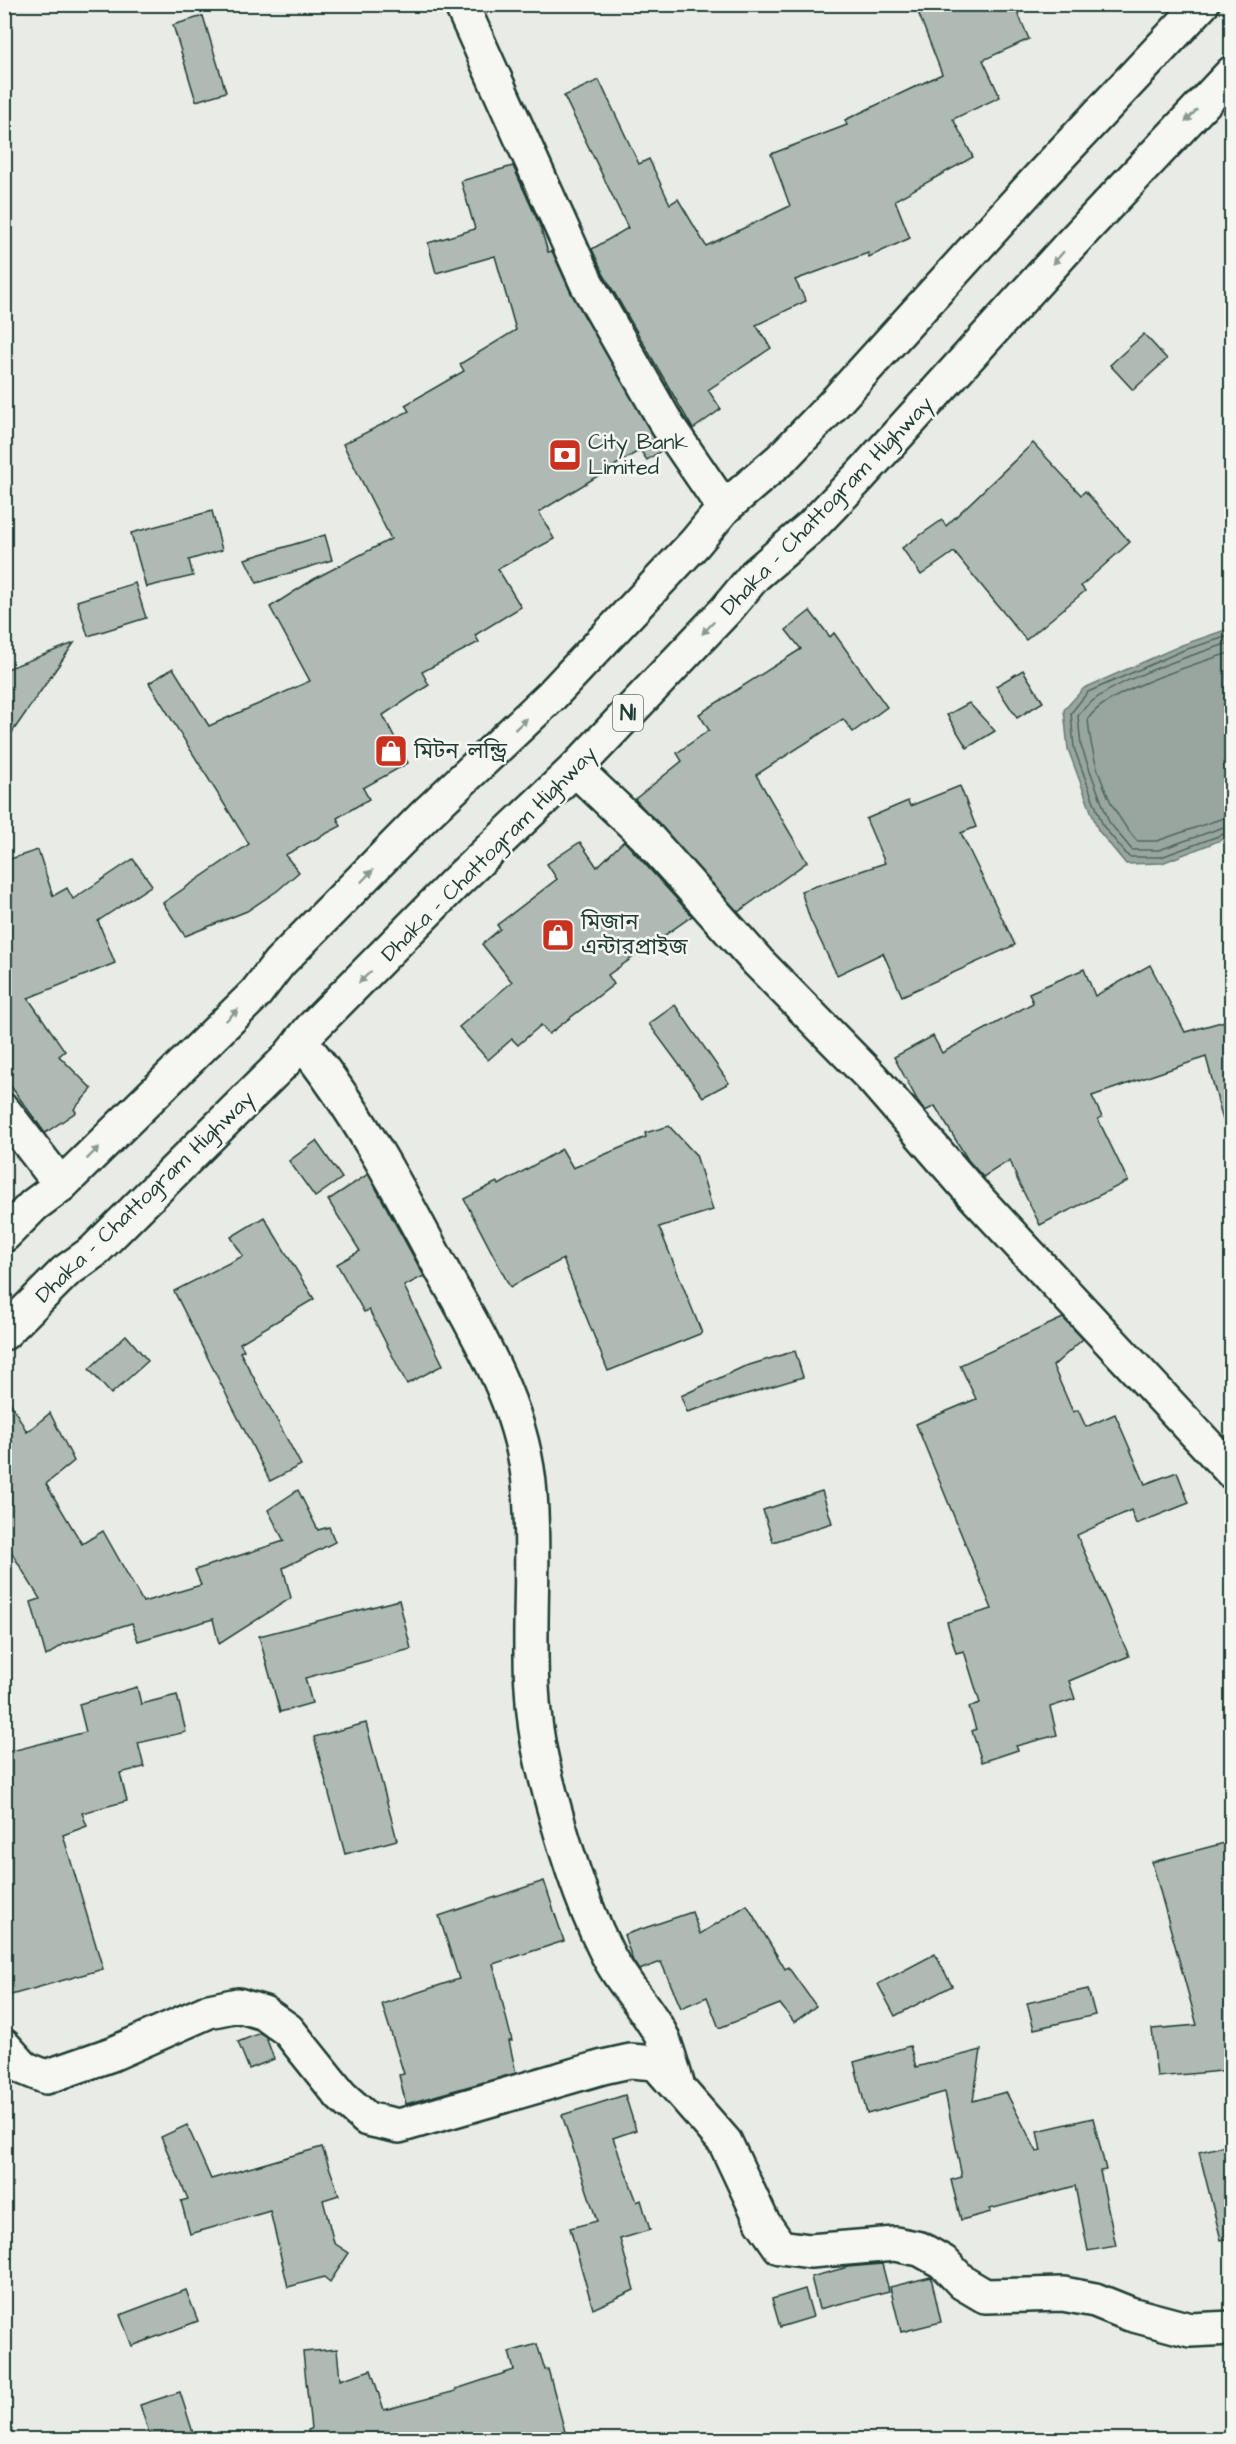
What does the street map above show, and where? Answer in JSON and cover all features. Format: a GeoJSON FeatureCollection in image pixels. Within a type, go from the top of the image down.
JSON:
{"type":"FeatureCollection","features":[{"type":"Feature","properties":{"kind":"main road"},"geometry":{"type":"LineString","coordinates":[[461,4],[587,284],[668,426],[724,508]]}},
{"type":"Feature","properties":{"kind":"main road"},"geometry":{"type":"LineString","coordinates":[[4,1235],[34,1205],[61,1185],[176,1068],[256,993],[279,963],[347,897],[424,816],[550,697],[695,543],[724,508],[781,459],[830,408],[1014,205],[1202,4]]}},
{"type":"Feature","properties":{"kind":"main road","name":"Dhaka - Chattogram Highway"},"geometry":{"type":"LineString","coordinates":[[4,1333],[65,1272],[93,1252],[286,1060],[301,1041],[455,883],[575,769],[726,610],[755,575],[812,526],[1068,247],[1232,73]]}},
{"type":"Feature","properties":{"kind":"main road"},"geometry":{"type":"LineString","coordinates":[[575,769],[645,835],[758,962],[872,1078],[965,1185],[1232,1472]]}},
{"type":"Feature","properties":{"kind":"main road"},"geometry":{"type":"LineString","coordinates":[[301,1041],[364,1129],[487,1349],[508,1396],[523,1441],[530,1493],[531,1667],[534,1714],[543,1764],[579,1883],[605,1950],[661,2035],[679,2088]]}},
{"type":"Feature","properties":{"kind":"main road"},"geometry":{"type":"LineString","coordinates":[[4,1111],[61,1185]]}},
{"type":"Feature","properties":{"kind":"main road"},"geometry":{"type":"LineString","coordinates":[[4,2046],[24,2068],[46,2077],[112,2054],[209,2012],[238,2006],[264,2013],[288,2030],[341,2096],[367,2119],[399,2126],[566,2076],[630,2061],[656,2063],[725,2142],[762,2221],[780,2247],[810,2251],[895,2244],[920,2249],[944,2262],[963,2283],[985,2296],[1063,2294],[1095,2300],[1130,2314],[1190,2330],[1232,2328]]}},
{"type":"Feature","properties":{"kind":"water"},"geometry":{"type":"Polygon","coordinates":[[[1231,628],[1231,836],[1162,863],[1126,864],[1098,830],[1068,749],[1064,710],[1084,688],[1182,645],[1231,628]]]}},
{"type":"Feature","properties":{"kind":"building"},"geometry":{"type":"Polygon","coordinates":[[[915,4],[1014,4],[1029,39],[983,60],[1000,97],[953,119],[973,157],[895,200],[910,238],[869,257],[868,253],[795,280],[806,301],[756,325],[771,348],[708,390],[721,409],[693,429],[604,275],[592,249],[628,228],[564,96],[599,80],[639,164],[649,159],[670,204],[678,199],[706,246],[790,206],[771,154],[847,125],[845,120],[942,74],[915,4]]]}},
{"type":"Feature","properties":{"kind":"building"},"geometry":{"type":"Polygon","coordinates":[[[203,16],[226,92],[196,101],[173,25],[203,16]]]}},
{"type":"Feature","properties":{"kind":"building"},"geometry":{"type":"Polygon","coordinates":[[[513,166],[540,226],[548,252],[552,251],[571,293],[662,450],[647,460],[640,450],[539,512],[554,539],[498,569],[521,607],[475,635],[479,642],[422,672],[429,685],[383,715],[408,763],[363,788],[369,799],[337,818],[341,826],[285,855],[299,872],[277,891],[247,911],[185,936],[163,903],[249,844],[149,683],[173,668],[209,726],[310,681],[270,607],[314,579],[391,539],[343,444],[409,411],[405,405],[464,371],[460,364],[516,330],[495,256],[436,273],[428,243],[475,229],[461,181],[513,166]]]}},
{"type":"Feature","properties":{"kind":"building"},"geometry":{"type":"Polygon","coordinates":[[[1144,334],[1167,359],[1133,390],[1110,365],[1144,334]]]}},
{"type":"Feature","properties":{"kind":"building"},"geometry":{"type":"Polygon","coordinates":[[[1033,443],[1081,495],[1085,491],[1130,542],[1081,586],[1085,591],[1026,640],[954,552],[921,575],[902,548],[942,520],[946,526],[1033,443]]]}},
{"type":"Feature","properties":{"kind":"building"},"geometry":{"type":"Polygon","coordinates":[[[212,511],[222,550],[189,560],[193,576],[146,587],[131,533],[212,511]]]}},
{"type":"Feature","properties":{"kind":"building"},"geometry":{"type":"Polygon","coordinates":[[[325,535],[332,560],[257,583],[245,559],[325,535]]]}},
{"type":"Feature","properties":{"kind":"building"},"geometry":{"type":"Polygon","coordinates":[[[135,583],[146,618],[88,636],[77,601],[135,583]]]}},
{"type":"Feature","properties":{"kind":"building"},"geometry":{"type":"Polygon","coordinates":[[[810,611],[830,637],[834,633],[887,707],[853,732],[843,719],[756,775],[807,862],[738,912],[635,799],[682,761],[677,753],[709,730],[699,714],[801,649],[786,630],[810,611]]]}},
{"type":"Feature","properties":{"kind":"building"},"geometry":{"type":"Polygon","coordinates":[[[74,643],[4,744],[4,670],[74,643]]]}},
{"type":"Feature","properties":{"kind":"building"},"geometry":{"type":"Polygon","coordinates":[[[1023,670],[1043,702],[1017,718],[996,686],[1023,670]]]}},
{"type":"Feature","properties":{"kind":"building"},"geometry":{"type":"Polygon","coordinates":[[[969,703],[995,731],[967,748],[947,715],[969,703]]]}},
{"type":"Feature","properties":{"kind":"building"},"geometry":{"type":"Polygon","coordinates":[[[960,786],[976,827],[961,833],[1015,945],[902,996],[883,953],[837,975],[810,919],[801,891],[885,863],[866,819],[908,801],[910,806],[960,786]]]}},
{"type":"Feature","properties":{"kind":"building"},"geometry":{"type":"Polygon","coordinates":[[[624,841],[692,916],[608,975],[614,984],[549,1034],[541,1025],[518,1045],[512,1039],[488,1060],[459,1027],[512,982],[482,944],[500,929],[497,925],[557,879],[547,864],[580,842],[597,867],[624,841]]]}},
{"type":"Feature","properties":{"kind":"building"},"geometry":{"type":"Polygon","coordinates":[[[38,850],[53,896],[67,888],[73,899],[133,859],[152,885],[98,921],[115,963],[28,998],[65,1051],[59,1056],[92,1089],[74,1109],[76,1112],[45,1133],[4,1077],[4,861],[38,850]]]}},
{"type":"Feature","properties":{"kind":"building"},"geometry":{"type":"Polygon","coordinates":[[[1150,965],[1185,1032],[1232,1019],[1232,1119],[1223,1120],[1206,1057],[1092,1096],[1102,1117],[1098,1119],[1128,1181],[1040,1225],[1010,1160],[983,1177],[968,1160],[935,1106],[925,1111],[920,1105],[894,1057],[933,1036],[942,1053],[1033,1003],[1029,993],[1084,969],[1095,996],[1150,965]]]}},
{"type":"Feature","properties":{"kind":"building"},"geometry":{"type":"Polygon","coordinates":[[[675,1005],[729,1083],[703,1097],[649,1024],[675,1005]]]}},
{"type":"Feature","properties":{"kind":"building"},"geometry":{"type":"Polygon","coordinates":[[[669,1126],[696,1155],[713,1210],[659,1227],[702,1333],[608,1371],[563,1259],[510,1287],[464,1199],[497,1182],[499,1185],[562,1149],[573,1168],[646,1137],[645,1133],[669,1126]]]}},
{"type":"Feature","properties":{"kind":"building"},"geometry":{"type":"Polygon","coordinates":[[[316,1141],[342,1178],[315,1197],[289,1161],[316,1141]]]}},
{"type":"Feature","properties":{"kind":"building"},"geometry":{"type":"Polygon","coordinates":[[[368,1174],[424,1276],[404,1286],[443,1365],[407,1384],[369,1310],[364,1312],[337,1264],[360,1251],[328,1200],[368,1174]]]}},
{"type":"Feature","properties":{"kind":"building"},"geometry":{"type":"Polygon","coordinates":[[[264,1217],[314,1299],[240,1343],[244,1350],[240,1352],[301,1465],[270,1481],[174,1291],[243,1256],[231,1237],[264,1217]]]}},
{"type":"Feature","properties":{"kind":"building"},"geometry":{"type":"Polygon","coordinates":[[[1063,1318],[1083,1339],[1053,1366],[1073,1412],[1078,1410],[1086,1427],[1115,1414],[1145,1484],[1177,1472],[1189,1503],[1136,1524],[1131,1510],[1077,1535],[1129,1656],[1069,1681],[1075,1699],[1050,1707],[1057,1735],[1016,1746],[1018,1750],[982,1762],[972,1731],[976,1729],[969,1707],[980,1703],[964,1651],[956,1653],[947,1622],[992,1609],[916,1424],[976,1399],[960,1365],[1063,1318]]]}},
{"type":"Feature","properties":{"kind":"building"},"geometry":{"type":"Polygon","coordinates":[[[126,1335],[148,1361],[111,1394],[89,1369],[126,1335]]]}},
{"type":"Feature","properties":{"kind":"building"},"geometry":{"type":"Polygon","coordinates":[[[795,1351],[803,1377],[687,1412],[681,1396],[743,1367],[795,1351]]]}},
{"type":"Feature","properties":{"kind":"building"},"geometry":{"type":"Polygon","coordinates":[[[4,1391],[27,1432],[50,1413],[74,1461],[46,1484],[82,1544],[103,1531],[143,1602],[201,1585],[195,1570],[284,1541],[268,1510],[298,1490],[318,1530],[329,1527],[335,1542],[283,1568],[291,1598],[219,1644],[213,1619],[138,1641],[132,1623],[64,1644],[46,1656],[31,1602],[40,1599],[4,1540],[4,1391]]]}},
{"type":"Feature","properties":{"kind":"building"},"geometry":{"type":"Polygon","coordinates":[[[822,1491],[832,1523],[773,1542],[763,1510],[822,1491]]]}},
{"type":"Feature","properties":{"kind":"building"},"geometry":{"type":"Polygon","coordinates":[[[399,1600],[411,1649],[305,1678],[312,1703],[280,1712],[259,1636],[399,1600]]]}},
{"type":"Feature","properties":{"kind":"building"},"geometry":{"type":"Polygon","coordinates":[[[137,1687],[141,1704],[177,1695],[186,1732],[138,1743],[144,1767],[120,1773],[127,1801],[82,1813],[87,1826],[63,1835],[103,1969],[4,1997],[4,1753],[86,1732],[79,1704],[137,1687]]]}},
{"type":"Feature","properties":{"kind":"building"},"geometry":{"type":"Polygon","coordinates":[[[366,1723],[397,1840],[345,1854],[314,1737],[366,1723]]]}},
{"type":"Feature","properties":{"kind":"building"},"geometry":{"type":"Polygon","coordinates":[[[1232,1841],[1232,2070],[1157,2077],[1152,2029],[1197,2025],[1152,1862],[1232,1841]]]}},
{"type":"Feature","properties":{"kind":"building"},"geometry":{"type":"Polygon","coordinates":[[[544,1881],[564,1941],[493,1964],[512,2041],[509,2041],[516,2073],[406,2104],[399,2075],[404,2074],[382,2004],[459,1979],[439,1916],[544,1881]]]}},
{"type":"Feature","properties":{"kind":"building"},"geometry":{"type":"Polygon","coordinates":[[[747,1905],[785,1969],[788,1967],[816,2006],[794,2022],[780,2004],[719,2028],[707,1997],[681,2008],[661,1962],[639,1970],[633,1961],[624,1935],[692,1912],[700,1934],[747,1905]]]}},
{"type":"Feature","properties":{"kind":"building"},"geometry":{"type":"Polygon","coordinates":[[[935,1954],[952,1986],[895,2016],[878,1984],[935,1954]]]}},
{"type":"Feature","properties":{"kind":"building"},"geometry":{"type":"Polygon","coordinates":[[[1088,1989],[1095,2015],[1034,2029],[1027,2003],[1088,1989]]]}},
{"type":"Feature","properties":{"kind":"building"},"geometry":{"type":"Polygon","coordinates":[[[260,2033],[266,2037],[274,2059],[249,2069],[238,2042],[260,2033]]]}},
{"type":"Feature","properties":{"kind":"building"},"geometry":{"type":"Polygon","coordinates":[[[910,2046],[916,2067],[981,2050],[973,2101],[1006,2092],[1037,2152],[1041,2151],[1037,2131],[1093,2118],[1106,2170],[1100,2171],[1116,2246],[1088,2251],[1075,2186],[990,2209],[991,2212],[961,2220],[951,2180],[962,2177],[945,2092],[867,2114],[854,2062],[910,2046]]]}},
{"type":"Feature","properties":{"kind":"building"},"geometry":{"type":"Polygon","coordinates":[[[625,2095],[636,2130],[613,2138],[637,2202],[641,2200],[650,2230],[620,2239],[634,2290],[593,2309],[570,2228],[597,2221],[562,2115],[625,2095]]]}},
{"type":"Feature","properties":{"kind":"building"},"geometry":{"type":"Polygon","coordinates":[[[187,2125],[211,2179],[322,2147],[339,2195],[323,2200],[334,2243],[349,2253],[330,2282],[324,2277],[288,2287],[270,2211],[190,2234],[181,2201],[188,2199],[161,2137],[187,2125]]]}},
{"type":"Feature","properties":{"kind":"building"},"geometry":{"type":"Polygon","coordinates":[[[1232,2144],[1232,2238],[1221,2240],[1199,2152],[1232,2144]]]}},
{"type":"Feature","properties":{"kind":"building"},"geometry":{"type":"Polygon","coordinates":[[[882,2264],[889,2291],[819,2309],[811,2277],[848,2267],[882,2264]]]}},
{"type":"Feature","properties":{"kind":"building"},"geometry":{"type":"Polygon","coordinates":[[[931,2277],[941,2322],[901,2332],[890,2287],[931,2277]]]}},
{"type":"Feature","properties":{"kind":"building"},"geometry":{"type":"Polygon","coordinates":[[[805,2289],[813,2317],[780,2327],[772,2299],[805,2289]]]}},
{"type":"Feature","properties":{"kind":"building"},"geometry":{"type":"Polygon","coordinates":[[[186,2290],[198,2321],[132,2346],[120,2315],[186,2290]]]}},
{"type":"Feature","properties":{"kind":"building"},"geometry":{"type":"Polygon","coordinates":[[[537,2344],[545,2370],[548,2369],[567,2439],[310,2439],[303,2352],[337,2349],[340,2380],[371,2370],[384,2410],[456,2391],[456,2389],[514,2370],[509,2352],[537,2344]]]}},
{"type":"Feature","properties":{"kind":"building"},"geometry":{"type":"Polygon","coordinates":[[[180,2392],[195,2439],[151,2439],[140,2405],[180,2392]]]}},
{"type":"Feature","properties":{"kind":"place","name":"City Bank Limited"},"geometry":{"type":"Point","coordinates":[565,455]}},
{"type":"Feature","properties":{"kind":"place","name":"মিটন লন্ড্রি"},"geometry":{"type":"Point","coordinates":[391,751]}},
{"type":"Feature","properties":{"kind":"place","name":"মিজান এন্টারপ্রাইজ"},"geometry":{"type":"Point","coordinates":[558,935]}}]}
